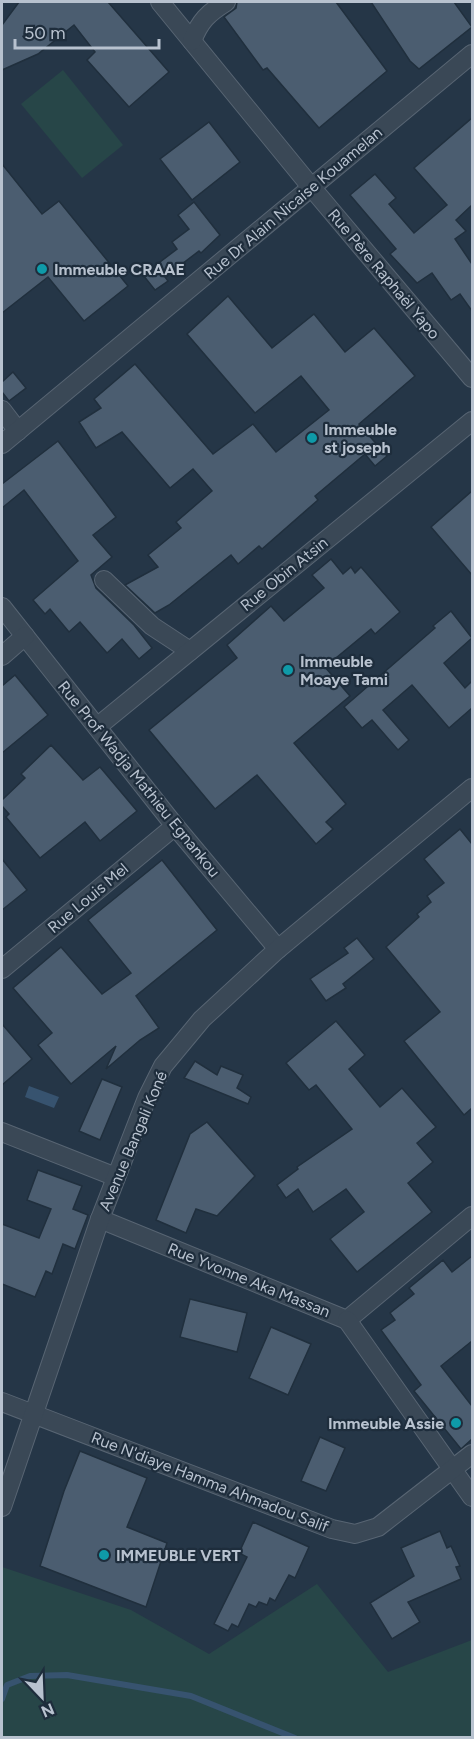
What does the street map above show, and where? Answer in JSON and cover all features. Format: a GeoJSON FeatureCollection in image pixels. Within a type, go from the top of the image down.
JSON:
{"type":"FeatureCollection","features":[{"type":"Feature","properties":{"kind":"street","name":"Rue Père Raphaël Yapo"},"geometry":{"type":"LineString","coordinates":[[160,2],[312,188],[472,378]]}},
{"type":"Feature","properties":{"kind":"street"},"geometry":{"type":"LineString","coordinates":[[192,41],[200,22],[209,12],[226,2]]}},
{"type":"Feature","properties":{"kind":"street","name":"Rue Dr Alain Nicaise Kouamelan"},"geometry":{"type":"LineString","coordinates":[[2,444],[472,54]]}},
{"type":"Feature","properties":{"kind":"street"},"geometry":{"type":"LineString","coordinates":[[2,410],[18,431]]}},
{"type":"Feature","properties":{"kind":"street","name":"Rue Obin Atsin"},"geometry":{"type":"LineString","coordinates":[[97,727],[472,421]]}},
{"type":"Feature","properties":{"kind":"street"},"geometry":{"type":"LineString","coordinates":[[104,580],[152,626],[190,651]]}},
{"type":"Feature","properties":{"kind":"street","name":"Rue Prof Wadja Mathieu Egnankou"},"geometry":{"type":"LineString","coordinates":[[3,612],[26,636],[175,826],[278,949]]}},
{"type":"Feature","properties":{"kind":"street"},"geometry":{"type":"LineString","coordinates":[[2,656],[26,636]]}},
{"type":"Feature","properties":{"kind":"street","name":"Avenue Bangali Koné"},"geometry":{"type":"LineString","coordinates":[[2,1507],[100,1219],[163,1066],[202,1019],[278,949],[472,788]]}},
{"type":"Feature","properties":{"kind":"street","name":"Rue Louis Mel"},"geometry":{"type":"LineString","coordinates":[[2,969],[175,826]]}},
{"type":"Feature","properties":{"kind":"street"},"geometry":{"type":"LineString","coordinates":[[2,1132],[116,1177]]}},
{"type":"Feature","properties":{"kind":"street","name":"Rue Yvonne Aka Massan"},"geometry":{"type":"LineString","coordinates":[[100,1219],[347,1320],[472,1216]]}},
{"type":"Feature","properties":{"kind":"street"},"geometry":{"type":"LineString","coordinates":[[347,1320],[472,1497]]}},
{"type":"Feature","properties":{"kind":"street","name":"Rue N'diaye Hamma Ahmadou Salif"},"geometry":{"type":"LineString","coordinates":[[2,1402],[332,1529],[355,1534],[378,1527],[472,1454]]}},
{"type":"Feature","properties":{"kind":"green space"},"geometry":{"type":"Polygon","coordinates":[[[63,70],[123,145],[82,178],[21,104],[63,70]]]}},
{"type":"Feature","properties":{"kind":"green space"},"geometry":{"type":"Polygon","coordinates":[[[2,1567],[131,1610],[209,1654],[317,1584],[388,1672],[472,1640],[472,1737],[2,1737],[2,1567]]]}},
{"type":"Feature","properties":{"kind":"water"},"geometry":{"type":"Polygon","coordinates":[[[29,1086],[59,1097],[54,1108],[25,1097],[29,1086]]]}},
{"type":"Feature","properties":{"kind":"building"},"geometry":{"type":"Polygon","coordinates":[[[19,2],[108,2],[169,72],[129,107],[87,60],[95,52],[74,25],[38,54],[2,70],[2,25],[19,2]]]}},
{"type":"Feature","properties":{"kind":"building"},"geometry":{"type":"Polygon","coordinates":[[[237,2],[336,2],[387,71],[319,128],[267,68],[263,70],[224,17],[236,8],[237,2]]]}},
{"type":"Feature","properties":{"kind":"building"},"geometry":{"type":"Polygon","coordinates":[[[371,2],[454,2],[472,27],[419,69],[410,61],[371,2]]]}},
{"type":"Feature","properties":{"kind":"building"},"geometry":{"type":"Polygon","coordinates":[[[472,118],[472,205],[456,220],[466,231],[455,239],[472,264],[472,311],[460,294],[451,300],[432,273],[417,283],[390,254],[396,249],[350,195],[375,174],[396,198],[389,204],[414,233],[447,205],[414,168],[472,118]]]}},
{"type":"Feature","properties":{"kind":"building"},"geometry":{"type":"Polygon","coordinates":[[[209,122],[240,162],[192,200],[160,159],[209,122]]]}},
{"type":"Feature","properties":{"kind":"building"},"geometry":{"type":"Polygon","coordinates":[[[2,164],[42,214],[59,201],[128,286],[84,321],[48,277],[2,313],[2,164]]]}},
{"type":"Feature","properties":{"kind":"building"},"geometry":{"type":"Polygon","coordinates":[[[194,202],[220,235],[201,253],[199,251],[165,277],[168,281],[155,290],[143,275],[177,249],[172,242],[189,229],[178,215],[194,202]]]}},
{"type":"Feature","properties":{"kind":"building"},"geometry":{"type":"Polygon","coordinates":[[[228,296],[272,348],[314,314],[345,352],[374,328],[415,376],[359,424],[387,456],[375,466],[365,454],[315,496],[318,500],[262,549],[259,546],[238,564],[231,555],[169,605],[155,613],[125,585],[158,567],[148,555],[181,528],[176,522],[212,491],[193,469],[170,488],[122,432],[96,448],[79,422],[101,408],[94,399],[135,364],[213,454],[253,424],[276,452],[329,410],[301,376],[255,413],[187,334],[228,296]]]}},
{"type":"Feature","properties":{"kind":"building"},"geometry":{"type":"Polygon","coordinates":[[[13,372],[26,388],[9,401],[2,392],[2,382],[13,372]]]}},
{"type":"Feature","properties":{"kind":"building"},"geometry":{"type":"Polygon","coordinates":[[[58,441],[116,517],[93,535],[112,557],[91,575],[96,588],[134,625],[152,648],[139,659],[122,639],[107,653],[80,622],[69,632],[50,609],[45,614],[33,600],[78,561],[24,490],[2,508],[2,484],[58,441]]]}},
{"type":"Feature","properties":{"kind":"building"},"geometry":{"type":"Polygon","coordinates":[[[472,491],[472,575],[431,527],[472,491]]]}},
{"type":"Feature","properties":{"kind":"building"},"geometry":{"type":"Polygon","coordinates":[[[331,559],[343,574],[351,567],[355,573],[361,567],[400,612],[375,634],[371,629],[325,667],[350,696],[294,743],[346,804],[326,822],[333,829],[316,844],[257,775],[215,809],[149,730],[237,658],[227,645],[271,606],[284,621],[324,588],[312,575],[331,559]]]}},
{"type":"Feature","properties":{"kind":"building"},"geometry":{"type":"Polygon","coordinates":[[[451,611],[472,638],[444,663],[465,688],[472,681],[472,708],[449,728],[412,685],[383,710],[409,740],[398,750],[372,720],[362,728],[344,707],[435,628],[433,626],[451,611]]]}},
{"type":"Feature","properties":{"kind":"building"},"geometry":{"type":"Polygon","coordinates":[[[15,675],[48,715],[2,753],[2,686],[15,675]]]}},
{"type":"Feature","properties":{"kind":"building"},"geometry":{"type":"Polygon","coordinates":[[[51,745],[83,780],[100,767],[137,811],[100,841],[85,822],[40,858],[6,817],[9,814],[2,806],[2,800],[25,778],[21,774],[51,745]]]}},
{"type":"Feature","properties":{"kind":"building"},"geometry":{"type":"Polygon","coordinates":[[[460,829],[472,844],[472,1108],[464,1115],[404,1041],[440,1012],[386,947],[419,917],[417,914],[431,902],[427,896],[444,883],[424,859],[460,829]]]}},
{"type":"Feature","properties":{"kind":"building"},"geometry":{"type":"Polygon","coordinates":[[[2,859],[27,890],[2,910],[2,859]]]}},
{"type":"Feature","properties":{"kind":"building"},"geometry":{"type":"Polygon","coordinates":[[[162,860],[217,930],[136,996],[159,1028],[140,1040],[106,1069],[116,1046],[71,1084],[38,1045],[52,1033],[13,988],[61,947],[102,994],[131,973],[88,920],[162,860]]]}},
{"type":"Feature","properties":{"kind":"building"},"geometry":{"type":"Polygon","coordinates":[[[357,938],[374,959],[343,984],[346,988],[326,1001],[310,979],[348,953],[344,948],[357,938]]]}},
{"type":"Feature","properties":{"kind":"building"},"geometry":{"type":"Polygon","coordinates":[[[336,1021],[365,1055],[349,1069],[380,1107],[402,1088],[436,1127],[417,1143],[433,1162],[408,1183],[432,1212],[357,1272],[330,1239],[364,1212],[346,1189],[313,1212],[298,1189],[286,1198],[277,1185],[298,1169],[297,1167],[352,1129],[316,1085],[309,1090],[286,1063],[336,1021]]]}},
{"type":"Feature","properties":{"kind":"building"},"geometry":{"type":"Polygon","coordinates":[[[2,1024],[32,1059],[2,1085],[2,1024]]]}},
{"type":"Feature","properties":{"kind":"building"},"geometry":{"type":"Polygon","coordinates":[[[195,1061],[217,1075],[221,1066],[243,1075],[237,1088],[251,1097],[248,1104],[184,1078],[195,1061]]]}},
{"type":"Feature","properties":{"kind":"building"},"geometry":{"type":"Polygon","coordinates":[[[102,1079],[122,1087],[100,1140],[79,1131],[102,1079]]]}},
{"type":"Feature","properties":{"kind":"building"},"geometry":{"type":"Polygon","coordinates":[[[207,1122],[255,1176],[217,1216],[196,1209],[186,1233],[156,1220],[190,1134],[207,1122]]]}},
{"type":"Feature","properties":{"kind":"building"},"geometry":{"type":"Polygon","coordinates":[[[38,1170],[82,1186],[73,1209],[88,1215],[75,1249],[63,1244],[52,1274],[46,1271],[35,1297],[2,1284],[2,1224],[39,1238],[51,1209],[27,1200],[38,1170]]]}},
{"type":"Feature","properties":{"kind":"building"},"geometry":{"type":"Polygon","coordinates":[[[472,1256],[472,1341],[441,1366],[472,1406],[472,1439],[461,1449],[414,1391],[421,1385],[381,1330],[395,1320],[390,1313],[414,1294],[409,1288],[443,1260],[452,1272],[472,1256]]]}},
{"type":"Feature","properties":{"kind":"building"},"geometry":{"type":"Polygon","coordinates":[[[190,1299],[247,1313],[237,1352],[180,1337],[190,1299]]]}},
{"type":"Feature","properties":{"kind":"building"},"geometry":{"type":"Polygon","coordinates":[[[271,1327],[311,1344],[288,1395],[249,1378],[271,1327]]]}},
{"type":"Feature","properties":{"kind":"building"},"geometry":{"type":"Polygon","coordinates":[[[320,1437],[345,1448],[326,1491],[301,1481],[320,1437]]]}},
{"type":"Feature","properties":{"kind":"building","name":"IMMEUBLE VERT"},"geometry":{"type":"Polygon","coordinates":[[[80,1451],[147,1478],[127,1527],[167,1543],[146,1607],[40,1566],[64,1491],[80,1451]]]}},
{"type":"Feature","properties":{"kind":"building"},"geometry":{"type":"Polygon","coordinates":[[[253,1522],[309,1547],[295,1578],[289,1575],[275,1601],[270,1598],[267,1605],[259,1602],[256,1607],[249,1604],[238,1627],[232,1624],[228,1631],[214,1624],[247,1557],[239,1553],[253,1522]]]}},
{"type":"Feature","properties":{"kind":"building"},"geometry":{"type":"Polygon","coordinates":[[[440,1531],[447,1548],[451,1546],[460,1566],[456,1567],[461,1579],[408,1602],[420,1622],[392,1639],[370,1603],[414,1576],[401,1548],[440,1531]]]}},
{"type":"Feature","properties":{"kind":"waterway"},"geometry":{"type":"LineString","coordinates":[[2,1699],[7,1685],[30,1676],[67,1675],[191,1696],[295,1738]]}},
{"type":"Feature","properties":{"kind":"place","name":"Immeuble CRAAE"},"geometry":{"type":"Point","coordinates":[42,269]}},
{"type":"Feature","properties":{"kind":"place","name":"Immeuble st joseph"},"geometry":{"type":"Point","coordinates":[312,438]}},
{"type":"Feature","properties":{"kind":"place","name":"Immeuble Moaye Tami"},"geometry":{"type":"Point","coordinates":[288,670]}},
{"type":"Feature","properties":{"kind":"place","name":"Immeuble Assie"},"geometry":{"type":"Point","coordinates":[456,1423]}},
{"type":"Feature","properties":{"kind":"place","name":"IMMEUBLE VERT"},"geometry":{"type":"Point","coordinates":[104,1555]}}]}
